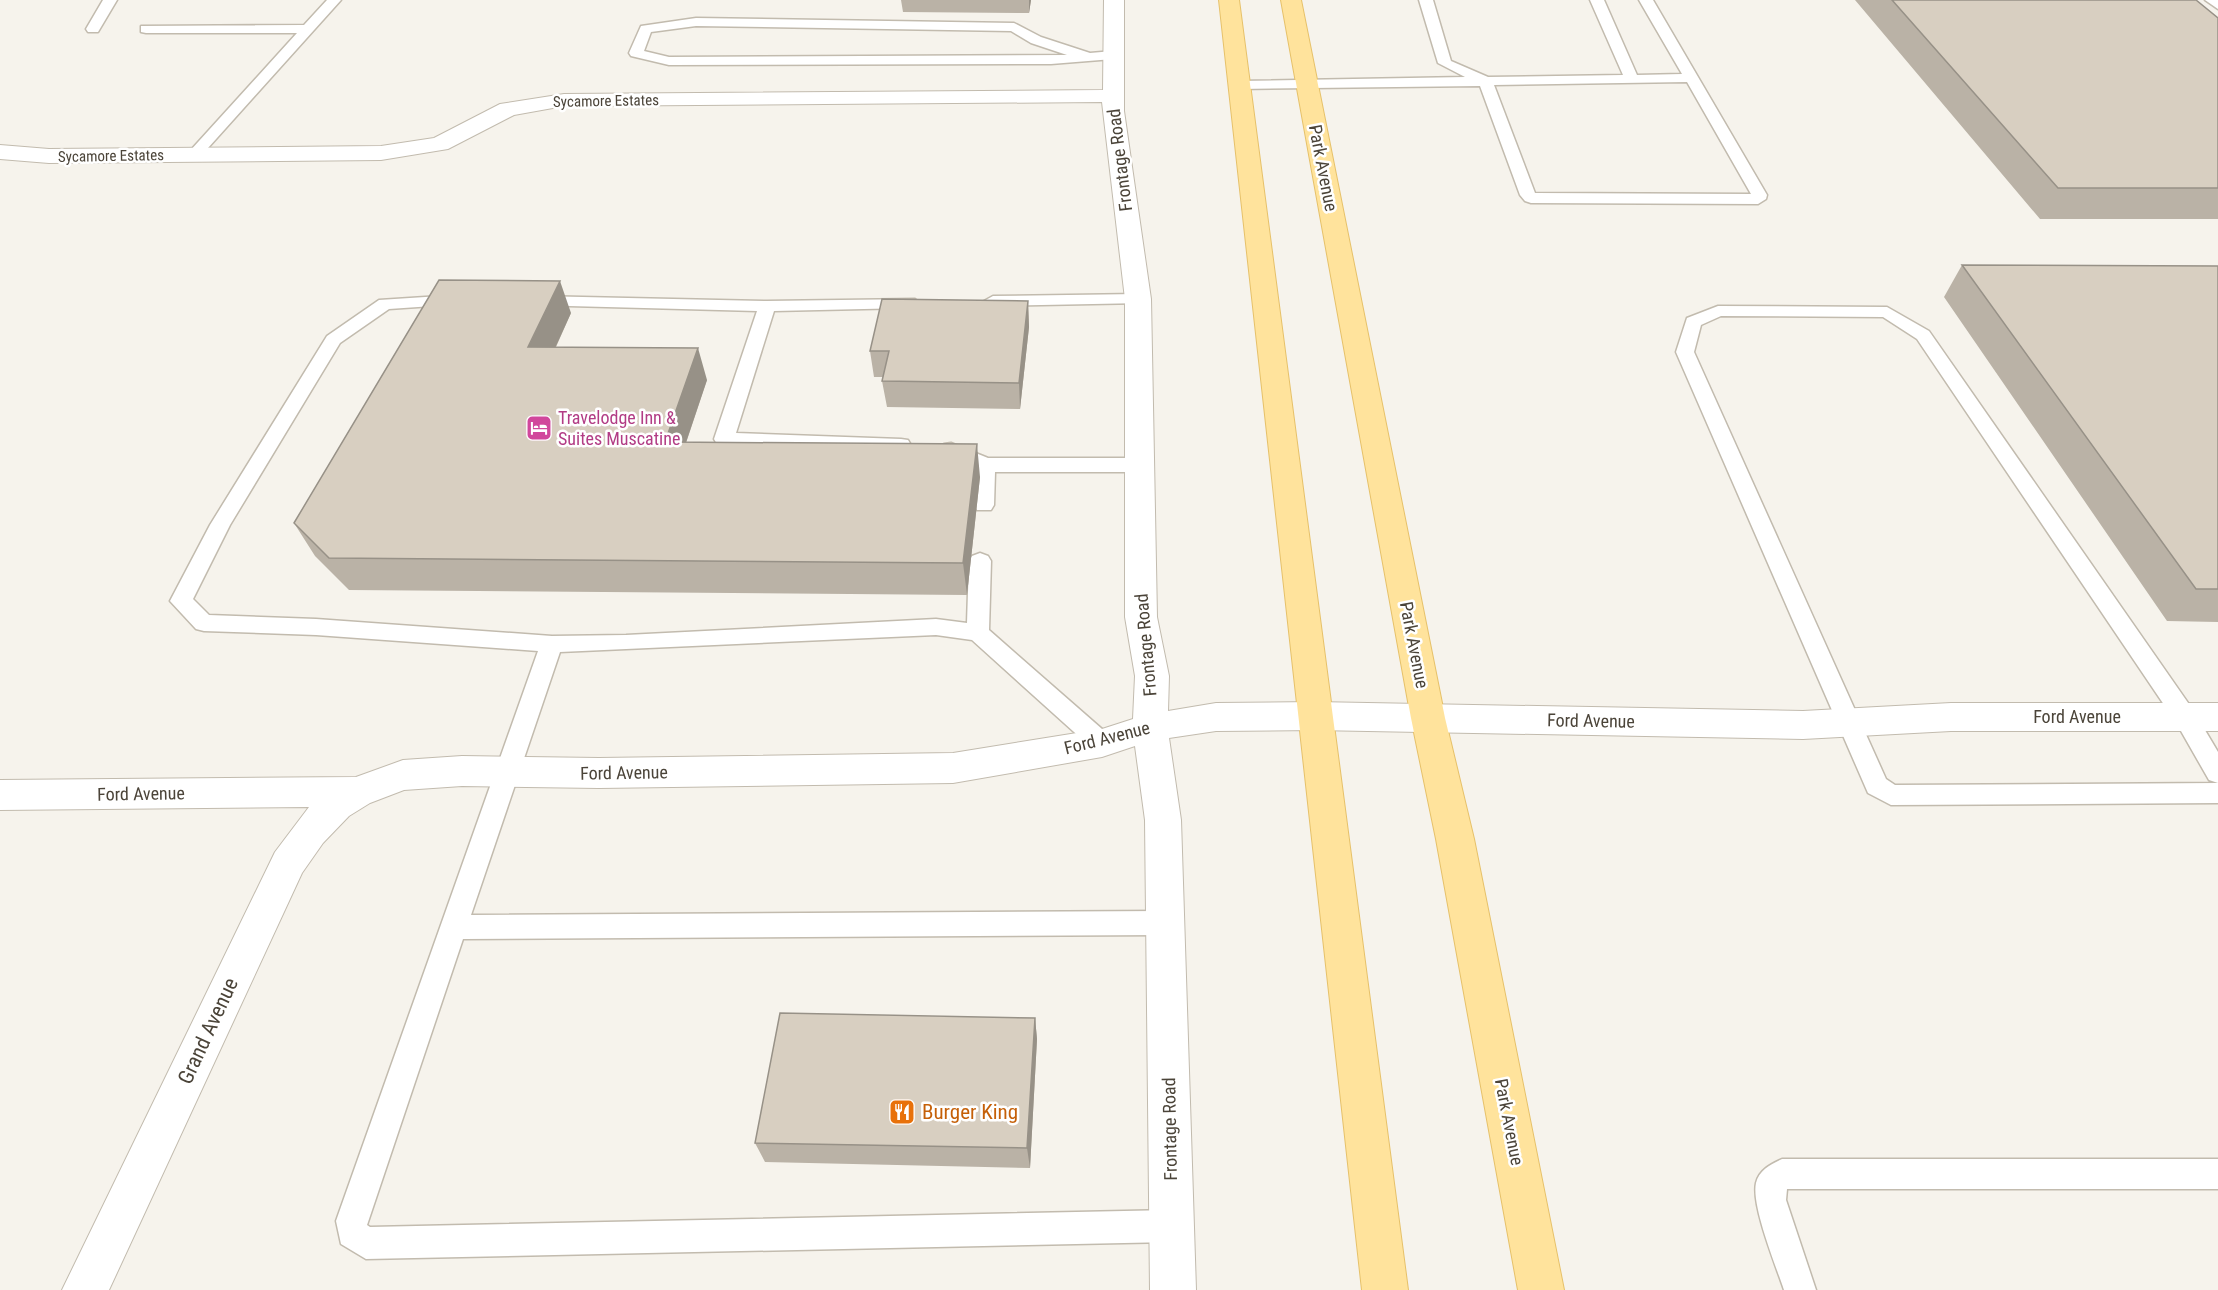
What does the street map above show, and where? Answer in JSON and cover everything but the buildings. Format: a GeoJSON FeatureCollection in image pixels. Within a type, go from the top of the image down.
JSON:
{"type":"FeatureCollection","features":[{"type":"Feature","properties":{"kind":"main road"},"geometry":{"type":"LineString","coordinates":[[1229,0],[1385,1290]]}},
{"type":"Feature","properties":{"kind":"main road","name":"Park Avenue"},"geometry":{"type":"LineString","coordinates":[[1292,0],[1428,718],[1455,839],[1542,1290]]}},
{"type":"Feature","properties":{"kind":"street","name":"Frontage Road"},"geometry":{"type":"LineString","coordinates":[[1114,0],[1100,56],[1113,96],[1113,111],[1138,299],[1142,617],[1152,676],[1150,727],[1163,820],[1173,1290]]}},
{"type":"Feature","properties":{"kind":"street","name":"Sycamore Estates"},"geometry":{"type":"LineString","coordinates":[[0,152],[49,156],[381,153],[440,144],[508,110],[564,100],[1113,96]]}},
{"type":"Feature","properties":{"kind":"street","name":"Ford Avenue"},"geometry":{"type":"LineString","coordinates":[[0,795],[357,792],[403,776],[462,771],[508,774],[953,768],[1102,743],[1150,727],[1216,717],[1315,716],[1803,725],[1951,717],[2201,717]]}},
{"type":"Feature","properties":{"kind":"street","name":"Grand Avenue"},"geometry":{"type":"LineString","coordinates":[[85,1290],[288,863],[308,832],[343,799],[357,792]]}},
{"type":"Feature","properties":{"kind":"lane"},"geometry":{"type":"LineString","coordinates":[[93,30],[110,0]]}},
{"type":"Feature","properties":{"kind":"lane"},"geometry":{"type":"LineString","coordinates":[[194,155],[334,0]]}},
{"type":"Feature","properties":{"kind":"lane"},"geometry":{"type":"LineString","coordinates":[[1426,0],[1445,63],[1485,81],[1531,198],[1758,199],[1759,195],[1646,0]]}},
{"type":"Feature","properties":{"kind":"lane"},"geometry":{"type":"LineString","coordinates":[[1597,0],[1632,79]]}},
{"type":"Feature","properties":{"kind":"lane"},"geometry":{"type":"LineString","coordinates":[[2212,0],[2218,5]]}},
{"type":"Feature","properties":{"kind":"lane"},"geometry":{"type":"LineString","coordinates":[[696,22],[1014,27],[1036,40],[1100,56],[1051,60],[669,61],[636,53],[646,29],[696,22]]}},
{"type":"Feature","properties":{"kind":"lane"},"geometry":{"type":"LineString","coordinates":[[146,29],[307,29]]}},
{"type":"Feature","properties":{"kind":"lane"},"geometry":{"type":"LineString","coordinates":[[1239,85],[1691,78]]}},
{"type":"Feature","properties":{"kind":"lane"},"geometry":{"type":"LineString","coordinates":[[973,301],[1138,299]]}},
{"type":"Feature","properties":{"kind":"lane"},"geometry":{"type":"LineString","coordinates":[[476,300],[385,304],[333,340],[220,525],[181,601],[204,623],[316,627],[552,644],[626,643],[936,627],[978,633],[1102,743]]}},
{"type":"Feature","properties":{"kind":"lane"},"geometry":{"type":"LineString","coordinates":[[522,301],[767,306],[927,302]]}},
{"type":"Feature","properties":{"kind":"lane"},"geometry":{"type":"LineString","coordinates":[[767,306],[724,439],[945,446],[985,465],[1140,465]]}},
{"type":"Feature","properties":{"kind":"lane"},"geometry":{"type":"LineString","coordinates":[[2218,773],[2201,717],[1923,335],[1887,312],[1718,311],[1693,322],[1685,352],[1877,786],[1891,795],[2218,794]]}},
{"type":"Feature","properties":{"kind":"lane"},"geometry":{"type":"LineString","coordinates":[[984,505],[985,465]]}},
{"type":"Feature","properties":{"kind":"lane"},"geometry":{"type":"LineString","coordinates":[[978,633],[980,561]]}},
{"type":"Feature","properties":{"kind":"lane"},"geometry":{"type":"LineString","coordinates":[[552,644],[351,1221],[352,1233],[366,1243],[1172,1226]]}},
{"type":"Feature","properties":{"kind":"lane"},"geometry":{"type":"LineString","coordinates":[[454,927],[1165,923]]}},
{"type":"Feature","properties":{"kind":"lane"},"geometry":{"type":"LineString","coordinates":[[1800,1290],[1771,1200],[1771,1183],[1782,1174],[2218,1174]]}},
{"type":"Feature","properties":{"kind":"place","name":"Travelodge Inn & Suites Muscatine"},"geometry":{"type":"Point","coordinates":[539,428]}},
{"type":"Feature","properties":{"kind":"place","name":"Burger King"},"geometry":{"type":"Point","coordinates":[902,1112]}}]}
